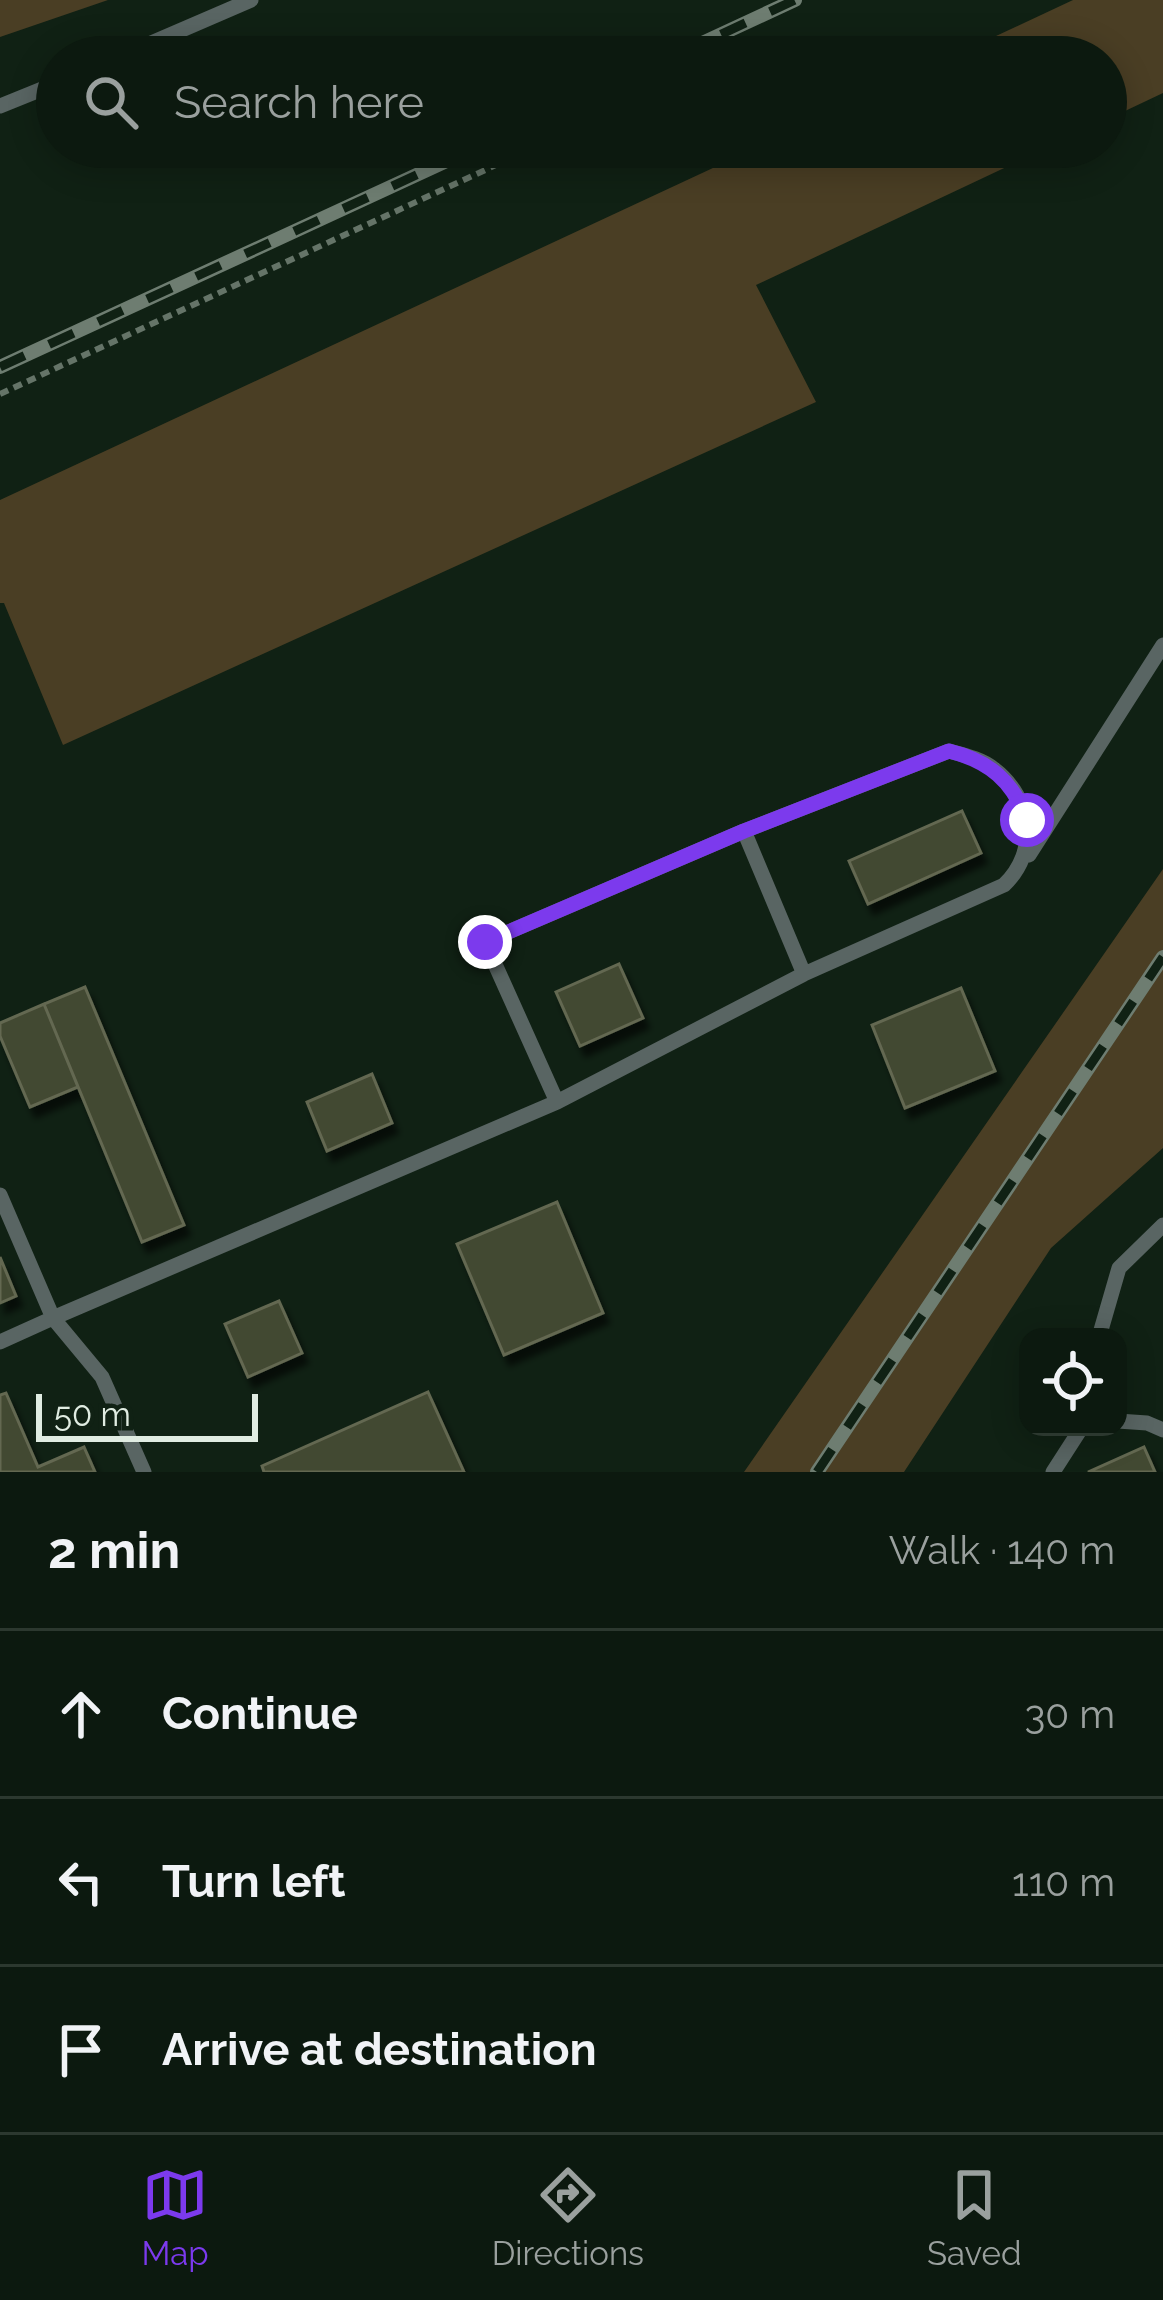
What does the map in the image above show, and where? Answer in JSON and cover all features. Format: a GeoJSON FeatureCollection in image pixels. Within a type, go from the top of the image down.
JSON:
{"type":"FeatureCollection","features":[{"type":"Feature","properties":{"kind":"lane"},"geometry":{"type":"LineString","coordinates":[[168,36],[251,0]]}},
{"type":"Feature","properties":{"kind":"lane"},"geometry":{"type":"LineString","coordinates":[[0,106],[36,91]]}},
{"type":"Feature","properties":{"kind":"lane"},"geometry":{"type":"LineString","coordinates":[[0,1342],[556,1102],[804,974],[1004,886],[1019,871],[1163,645]]}},
{"type":"Feature","properties":{"kind":"lane"},"geometry":{"type":"LineString","coordinates":[[556,1102],[485,942],[744,831],[949,751],[993,768],[1018,794],[1027,820],[1028,846],[1019,871]]}},
{"type":"Feature","properties":{"kind":"lane"},"geometry":{"type":"LineString","coordinates":[[744,831],[804,974]]}},
{"type":"Feature","properties":{"kind":"lane"},"geometry":{"type":"LineString","coordinates":[[0,1195],[53,1318],[102,1378],[144,1472]]}},
{"type":"Feature","properties":{"kind":"lane"},"geometry":{"type":"LineString","coordinates":[[1102,1328],[1119,1268],[1163,1225]]}},
{"type":"Feature","properties":{"kind":"lane"},"geometry":{"type":"LineString","coordinates":[[1127,1422],[1163,1430]]}},
{"type":"Feature","properties":{"kind":"lane"},"geometry":{"type":"LineString","coordinates":[[1052,1472],[1076,1436]]}},
{"type":"Feature","properties":{"kind":"path"},"geometry":{"type":"LineString","coordinates":[[0,394],[490,168]]}},
{"type":"Feature","properties":{"kind":"shaded area"},"geometry":{"type":"Polygon","coordinates":[[[0,0],[108,0],[0,37],[0,0]]]}},
{"type":"Feature","properties":{"kind":"shaded area"},"geometry":{"type":"Polygon","coordinates":[[[1073,0],[1163,0],[1163,93],[1127,110],[1127,36],[996,36],[1073,0]]]}},
{"type":"Feature","properties":{"kind":"shaded area"},"geometry":{"type":"Polygon","coordinates":[[[713,168],[1004,168],[756,285],[816,402],[63,745],[4,603],[0,603],[0,500],[713,168]]]}},
{"type":"Feature","properties":{"kind":"shaded area"},"geometry":{"type":"Polygon","coordinates":[[[1163,869],[1163,1148],[1051,1248],[904,1472],[744,1472],[1163,869]]]}},
{"type":"Feature","properties":{"kind":"building"},"geometry":{"type":"Polygon","coordinates":[[[962,811],[981,853],[868,904],[849,861],[962,811]]]}},
{"type":"Feature","properties":{"kind":"building"},"geometry":{"type":"Polygon","coordinates":[[[619,964],[643,1018],[580,1046],[556,992],[619,964]]]}},
{"type":"Feature","properties":{"kind":"building"},"geometry":{"type":"Polygon","coordinates":[[[85,987],[184,1225],[142,1242],[44,1004],[85,987]]]}},
{"type":"Feature","properties":{"kind":"building"},"geometry":{"type":"Polygon","coordinates":[[[961,988],[995,1071],[905,1108],[872,1025],[961,988]]]}},
{"type":"Feature","properties":{"kind":"building"},"geometry":{"type":"Polygon","coordinates":[[[44,1004],[78,1087],[30,1107],[0,1036],[0,1023],[44,1004]]]}},
{"type":"Feature","properties":{"kind":"building"},"geometry":{"type":"Polygon","coordinates":[[[372,1074],[392,1123],[327,1151],[307,1102],[372,1074]]]}},
{"type":"Feature","properties":{"kind":"building"},"geometry":{"type":"Polygon","coordinates":[[[557,1202],[603,1313],[504,1355],[457,1244],[557,1202]]]}},
{"type":"Feature","properties":{"kind":"building"},"geometry":{"type":"Polygon","coordinates":[[[0,1257],[16,1296],[0,1303],[0,1257]]]}},
{"type":"Feature","properties":{"kind":"building"},"geometry":{"type":"Polygon","coordinates":[[[279,1301],[302,1353],[248,1377],[225,1324],[279,1301]]]}},
{"type":"Feature","properties":{"kind":"building"},"geometry":{"type":"Polygon","coordinates":[[[428,1392],[464,1472],[264,1472],[262,1466],[428,1392]]]}},
{"type":"Feature","properties":{"kind":"building"},"geometry":{"type":"Polygon","coordinates":[[[6,1393],[38,1467],[84,1447],[95,1472],[0,1472],[0,1395],[6,1393]]]}},
{"type":"Feature","properties":{"kind":"building"},"geometry":{"type":"Polygon","coordinates":[[[1144,1447],[1155,1472],[1088,1472],[1144,1447]]]}},
{"type":"Feature","properties":{"kind":"railway"},"geometry":{"type":"LineString","coordinates":[[717,36],[795,0]]}},
{"type":"Feature","properties":{"kind":"railway"},"geometry":{"type":"LineString","coordinates":[[0,367],[431,168]]}},
{"type":"Feature","properties":{"kind":"railway"},"geometry":{"type":"LineString","coordinates":[[817,1472],[1163,957]]}},
{"type":"Feature","properties":{"kind":"route"},"geometry":{"type":"LineString","coordinates":[[485,942],[744,831],[949,751],[993,768],[1018,794],[1027,820]]}}]}
